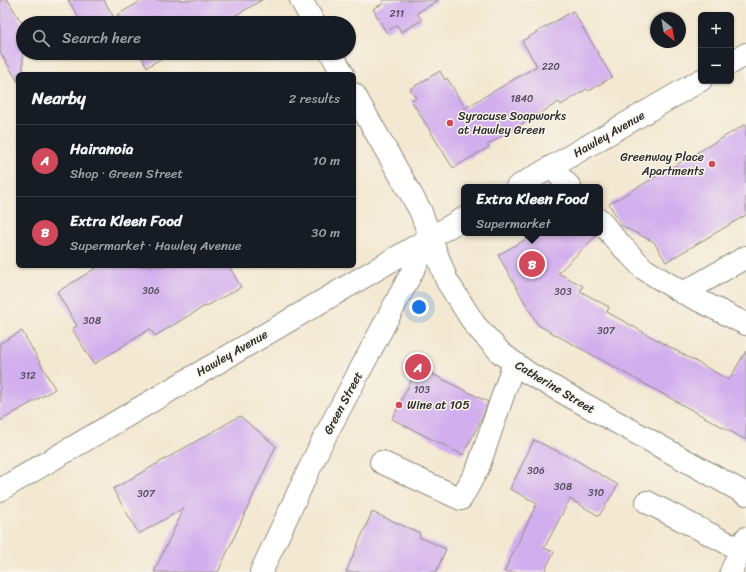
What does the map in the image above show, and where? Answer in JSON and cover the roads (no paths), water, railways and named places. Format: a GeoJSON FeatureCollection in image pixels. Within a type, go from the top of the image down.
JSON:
{"type":"FeatureCollection","features":[{"type":"Feature","properties":{"kind":"street"},"geometry":{"type":"LineString","coordinates":[[301,0],[310,16]]}},
{"type":"Feature","properties":{"kind":"street"},"geometry":{"type":"LineString","coordinates":[[734,61],[746,54]]}},
{"type":"Feature","properties":{"kind":"street","name":"Hawley Avenue"},"geometry":{"type":"LineString","coordinates":[[522,184],[698,82]]}},
{"type":"Feature","properties":{"kind":"street","name":"Catherine Street"},"geometry":{"type":"LineString","coordinates":[[356,98],[420,210],[447,281],[475,325],[501,353],[528,373],[746,494]]}},
{"type":"Feature","properties":{"kind":"street"},"geometry":{"type":"LineString","coordinates":[[551,167],[567,184]]}},
{"type":"Feature","properties":{"kind":"street","name":"Hawley Avenue"},"geometry":{"type":"LineString","coordinates":[[0,490],[461,220]]}},
{"type":"Feature","properties":{"kind":"street"},"geometry":{"type":"LineString","coordinates":[[603,224],[615,239],[644,269],[683,293],[746,324]]}},
{"type":"Feature","properties":{"kind":"street","name":"Green Street"},"geometry":{"type":"LineString","coordinates":[[261,572],[321,444],[430,238]]}},
{"type":"Feature","properties":{"kind":"street"},"geometry":{"type":"LineString","coordinates":[[683,293],[746,257]]}},
{"type":"Feature","properties":{"kind":"street"},"geometry":{"type":"LineString","coordinates":[[381,462],[461,499],[478,468],[514,363]]}},
{"type":"Feature","properties":{"kind":"street"},"geometry":{"type":"LineString","coordinates":[[647,502],[743,544],[731,572]]}},
{"type":"Feature","properties":{"kind":"place","name":"Syracuse Soapworks at Hawley Green"},"geometry":{"type":"Point","coordinates":[450,123]}},
{"type":"Feature","properties":{"kind":"place","name":"Greenway Place Apartments"},"geometry":{"type":"Point","coordinates":[712,164]}},
{"type":"Feature","properties":{"kind":"place","name":"Extra Kleen Food"},"geometry":{"type":"Point","coordinates":[532,264]}},
{"type":"Feature","properties":{"kind":"place","name":"Hairanoia"},"geometry":{"type":"Point","coordinates":[418,367]}},
{"type":"Feature","properties":{"kind":"place","name":"Wine at 105"},"geometry":{"type":"Point","coordinates":[399,405]}}]}
